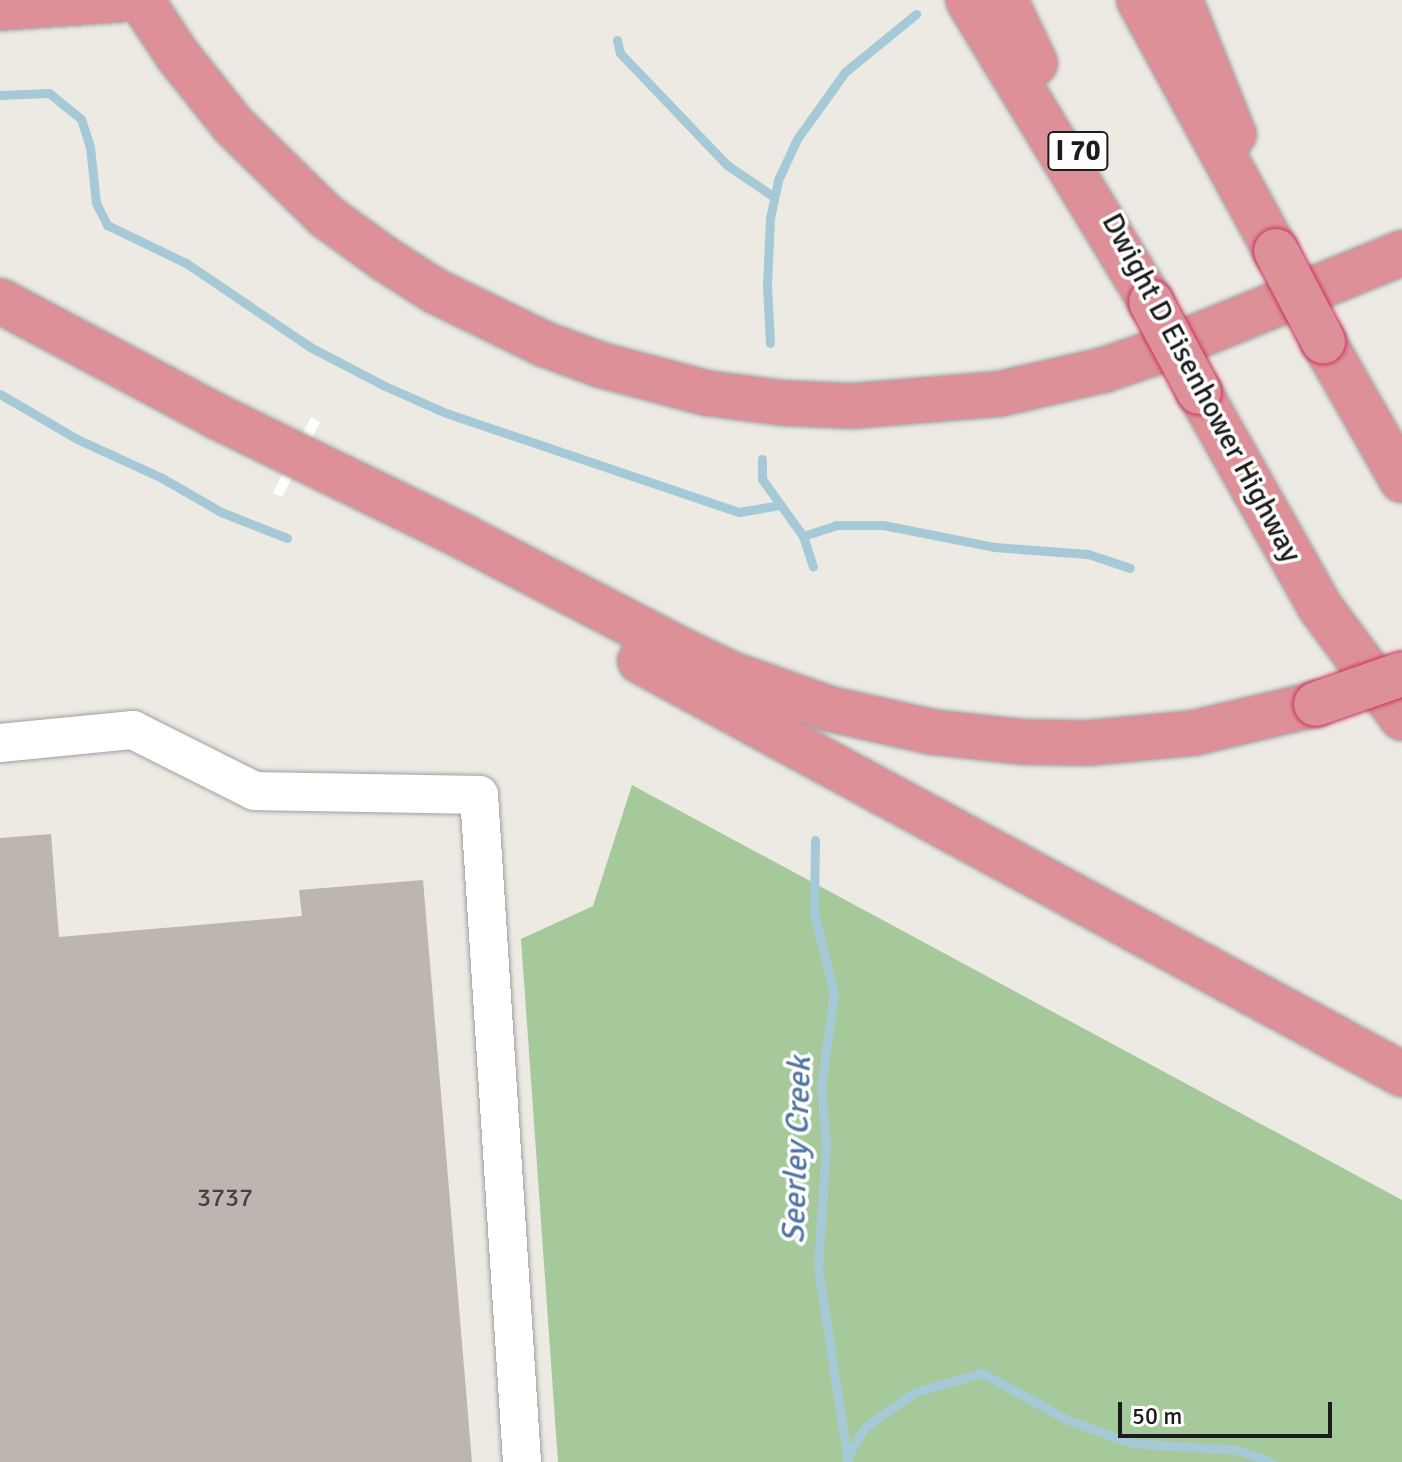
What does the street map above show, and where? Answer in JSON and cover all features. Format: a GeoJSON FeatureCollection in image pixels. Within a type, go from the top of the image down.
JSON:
{"type":"FeatureCollection","features":[{"type":"Feature","properties":{"kind":"highway"},"geometry":{"type":"LineString","coordinates":[[0,8],[118,0]]}},
{"type":"Feature","properties":{"kind":"highway"},"geometry":{"type":"LineString","coordinates":[[141,0],[216,106],[278,173],[327,217],[410,275],[498,325],[544,344],[601,365],[706,393],[782,403],[852,406],[947,401],[999,394],[1104,370],[1168,348],[1402,253]]}},
{"type":"Feature","properties":{"kind":"highway"},"geometry":{"type":"LineString","coordinates":[[968,0],[1151,302]]}},
{"type":"Feature","properties":{"kind":"highway","name":"Dwight D Eisenhower Highway"},"geometry":{"type":"LineString","coordinates":[[1005,0],[1151,302],[1199,392],[1320,607],[1402,718]]}},
{"type":"Feature","properties":{"kind":"highway"},"geometry":{"type":"LineString","coordinates":[[1139,0],[1323,341],[1402,480]]}},
{"type":"Feature","properties":{"kind":"highway"},"geometry":{"type":"LineString","coordinates":[[1180,0],[1211,71],[1276,251]]}},
{"type":"Feature","properties":{"kind":"highway"},"geometry":{"type":"LineString","coordinates":[[0,301],[216,416],[462,536],[683,651],[731,674],[830,709],[932,732],[1024,742],[1088,743],[1194,733],[1316,704],[1402,674]]}},
{"type":"Feature","properties":{"kind":"highway"},"geometry":{"type":"LineString","coordinates":[[216,416],[450,559],[1402,1074]]}},
{"type":"Feature","properties":{"kind":"lane"},"geometry":{"type":"LineString","coordinates":[[0,743],[133,730],[255,791],[479,795],[522,1462]]}},
{"type":"Feature","properties":{"kind":"green space"},"geometry":{"type":"Polygon","coordinates":[[[632,785],[1402,1200],[1402,1462],[558,1462],[521,939],[593,906],[632,785]]]}},
{"type":"Feature","properties":{"kind":"pier"},"geometry":{"type":"Polygon","coordinates":[[[311,417],[320,422],[282,497],[273,493],[311,417]]]}},
{"type":"Feature","properties":{"kind":"building"},"geometry":{"type":"Polygon","coordinates":[[[51,834],[59,937],[302,916],[299,890],[423,880],[472,1462],[0,1462],[0,838],[51,834]]]}},
{"type":"Feature","properties":{"kind":"waterway","name":"Seerley Creek"},"geometry":{"type":"LineString","coordinates":[[770,343],[767,285],[770,218],[778,180],[797,139],[845,72],[916,14]]}},
{"type":"Feature","properties":{"kind":"waterway"},"geometry":{"type":"LineString","coordinates":[[617,40],[620,53],[727,165],[774,197]]}},
{"type":"Feature","properties":{"kind":"waterway"},"geometry":{"type":"LineString","coordinates":[[0,95],[49,93],[81,119],[90,147],[96,203],[107,225],[186,263],[310,347],[446,413],[739,512],[780,505]]}},
{"type":"Feature","properties":{"kind":"waterway"},"geometry":{"type":"LineString","coordinates":[[0,394],[77,439],[162,478],[221,512],[287,538]]}},
{"type":"Feature","properties":{"kind":"waterway","name":"Seerley Creek"},"geometry":{"type":"LineString","coordinates":[[762,459],[762,479],[803,536],[813,566]]}},
{"type":"Feature","properties":{"kind":"waterway"},"geometry":{"type":"LineString","coordinates":[[803,536],[836,525],[883,525],[994,547],[1088,554],[1130,568]]}},
{"type":"Feature","properties":{"kind":"waterway","name":"Seerley Creek"},"geometry":{"type":"LineString","coordinates":[[815,840],[814,912],[834,994],[821,1086],[826,1145],[818,1267],[848,1462]]}},
{"type":"Feature","properties":{"kind":"waterway"},"geometry":{"type":"LineString","coordinates":[[847,1458],[865,1427],[915,1392],[982,1373],[1068,1420],[1131,1443],[1238,1450],[1271,1462]]}}]}
